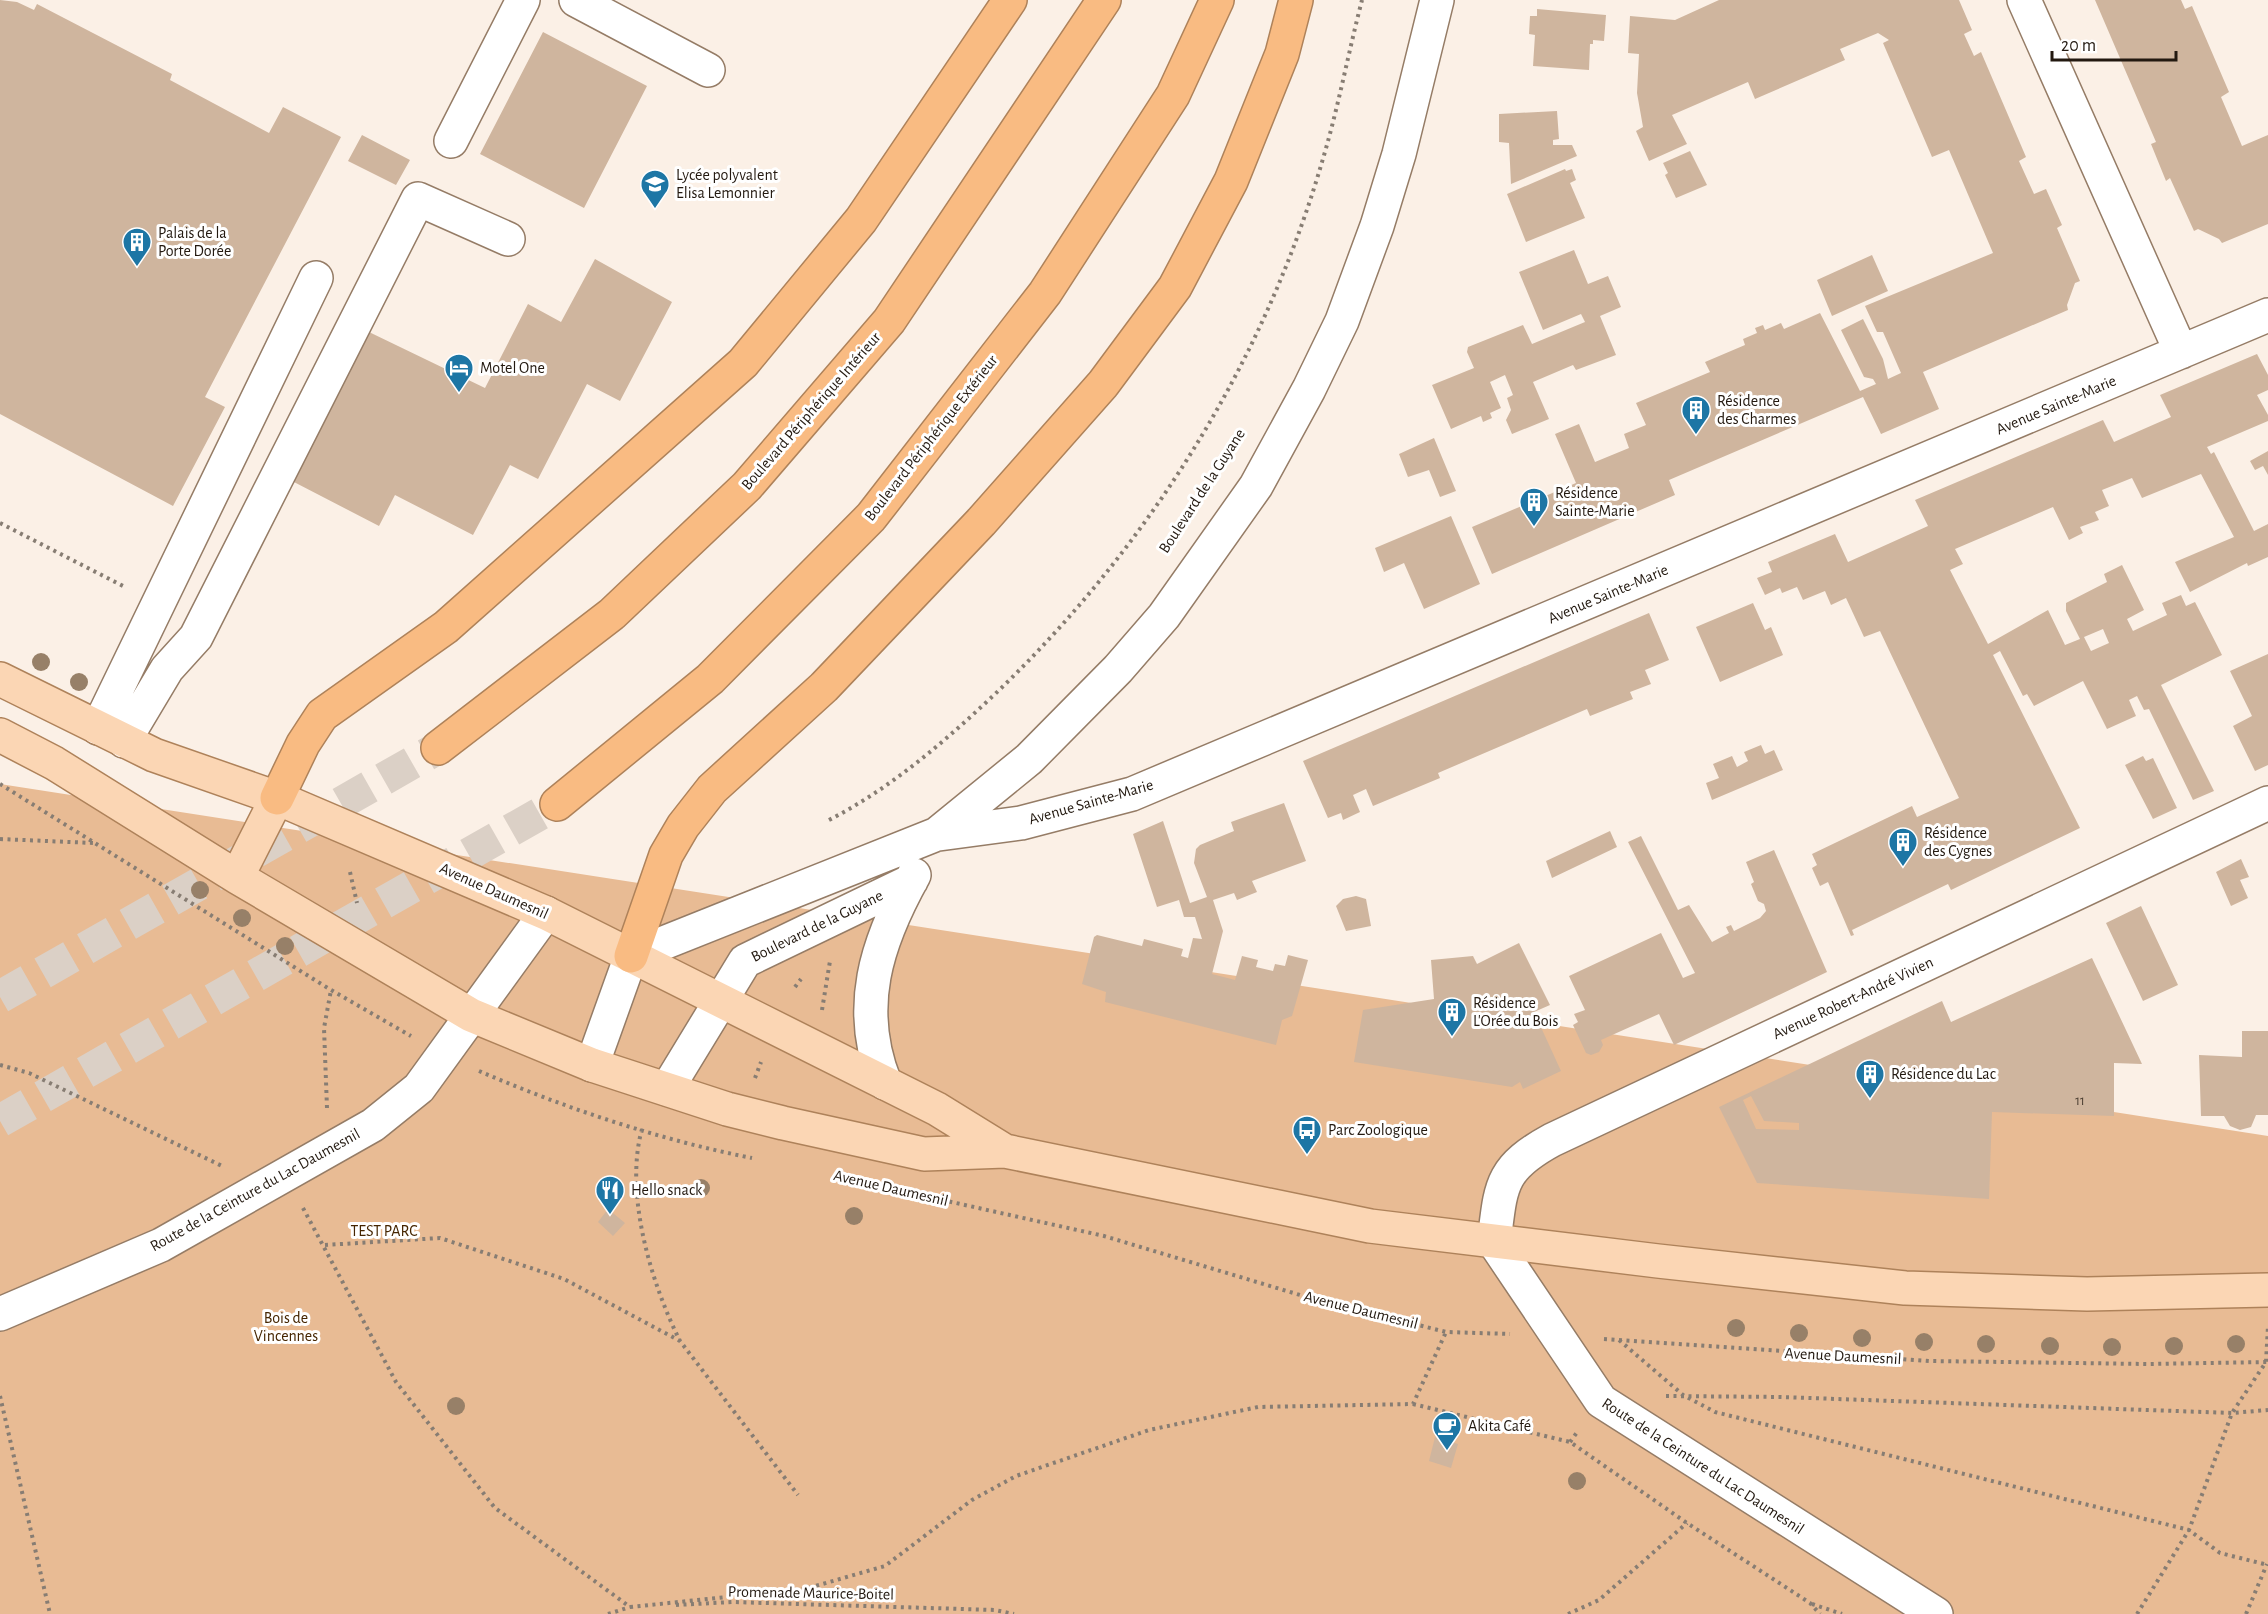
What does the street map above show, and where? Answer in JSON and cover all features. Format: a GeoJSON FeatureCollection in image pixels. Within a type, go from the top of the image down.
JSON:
{"type":"FeatureCollection","features":[{"type":"Feature","properties":{"kind":"highway"},"geometry":{"type":"LineString","coordinates":[[277,798],[303,744],[322,715],[446,627],[743,363],[861,220],[1010,0]]}},
{"type":"Feature","properties":{"kind":"highway","name":"Boulevard Périphérique Intérieur"},"geometry":{"type":"LineString","coordinates":[[438,748],[612,615],[747,486],[890,321],[1104,0]]}},
{"type":"Feature","properties":{"kind":"highway","name":"Boulevard Périphérique Extérieur"},"geometry":{"type":"LineString","coordinates":[[557,804],[710,679],[871,517],[1046,293],[1173,94],[1217,0]]}},
{"type":"Feature","properties":{"kind":"highway"},"geometry":{"type":"LineString","coordinates":[[631,956],[666,855],[683,826],[712,789],[824,687],[981,522],[1103,384],[1174,287],[1231,180],[1282,54],[1296,0]]}},
{"type":"Feature","properties":{"kind":"main road","name":"Avenue Daumesnil"},"geometry":{"type":"LineString","coordinates":[[0,679],[153,754],[277,798],[546,913],[937,1109],[1005,1151]]}},
{"type":"Feature","properties":{"kind":"main road","name":"Avenue Daumesnil"},"geometry":{"type":"LineString","coordinates":[[0,735],[54,763],[237,877],[471,1015],[592,1065],[745,1114],[900,1150],[924,1154],[1005,1151],[1370,1226],[1494,1242],[1905,1288],[2087,1294],[2268,1290]]}},
{"type":"Feature","properties":{"kind":"main road"},"geometry":{"type":"LineString","coordinates":[[237,877],[277,798]]}},
{"type":"Feature","properties":{"kind":"street"},"geometry":{"type":"LineString","coordinates":[[451,141],[523,0]]}},
{"type":"Feature","properties":{"kind":"street"},"geometry":{"type":"LineString","coordinates":[[576,0],[708,70]]}},
{"type":"Feature","properties":{"kind":"street"},"geometry":{"type":"LineString","coordinates":[[592,1065],[631,956],[937,834],[1029,759],[1118,669],[1171,607],[1256,486],[1309,389],[1342,321],[1373,237],[1399,154],[1437,0]]}},
{"type":"Feature","properties":{"kind":"street"},"geometry":{"type":"LineString","coordinates":[[2024,0],[2181,352]]}},
{"type":"Feature","properties":{"kind":"street"},"geometry":{"type":"LineString","coordinates":[[111,734],[196,637],[418,199],[508,239]]}},
{"type":"Feature","properties":{"kind":"street"},"geometry":{"type":"LineString","coordinates":[[111,734],[158,603],[316,278]]}},
{"type":"Feature","properties":{"kind":"street","name":"Avenue Sainte-Marie"},"geometry":{"type":"LineString","coordinates":[[937,834],[1021,823],[1132,794],[2268,315]]}},
{"type":"Feature","properties":{"kind":"street","name":"Avenue Robert-André Vivien"},"geometry":{"type":"LineString","coordinates":[[1494,1242],[1504,1181],[1515,1165],[1534,1150],[2268,802]]}},
{"type":"Feature","properties":{"kind":"street"},"geometry":{"type":"LineString","coordinates":[[885,1083],[873,1039],[871,986],[883,939],[937,834]]}},
{"type":"Feature","properties":{"kind":"street","name":"Boulevard de la Guyane"},"geometry":{"type":"LineString","coordinates":[[668,1089],[745,961],[911,881]]}},
{"type":"Feature","properties":{"kind":"street","name":"Route de la Ceinture du Lac Daumesnil"},"geometry":{"type":"LineString","coordinates":[[0,1314],[161,1245],[373,1125],[419,1088],[546,913]]}},
{"type":"Feature","properties":{"kind":"street","name":"Route de la Ceinture du Lac Daumesnil"},"geometry":{"type":"LineString","coordinates":[[1494,1242],[1601,1401],[1936,1614]]}},
{"type":"Feature","properties":{"kind":"path","name":"Boulevard de la Guyane"},"geometry":{"type":"LineString","coordinates":[[829,820],[859,804],[915,764],[959,728],[1018,671],[1101,582],[1174,479],[1242,362],[1290,250],[1322,163],[1362,0]]}},
{"type":"Feature","properties":{"kind":"path"},"geometry":{"type":"LineString","coordinates":[[0,524],[158,603]]}},
{"type":"Feature","properties":{"kind":"path"},"geometry":{"type":"LineString","coordinates":[[0,784],[331,990],[399,1029]]}},
{"type":"Feature","properties":{"kind":"path"},"geometry":{"type":"LineString","coordinates":[[0,839],[94,843]]}},
{"type":"Feature","properties":{"kind":"path"},"geometry":{"type":"LineString","coordinates":[[349,867],[358,909]]}},
{"type":"Feature","properties":{"kind":"path"},"geometry":{"type":"LineString","coordinates":[[331,990],[324,1028],[327,1125],[331,1150]]}},
{"type":"Feature","properties":{"kind":"path"},"geometry":{"type":"LineString","coordinates":[[0,1065],[30,1073],[275,1182],[325,1245],[396,1382],[495,1508],[630,1607],[805,1588],[885,1566],[972,1500],[1016,1476],[1149,1430],[1258,1407],[1413,1404],[1570,1442],[1687,1523],[1810,1603],[1842,1614]]}},
{"type":"Feature","properties":{"kind":"path"},"geometry":{"type":"LineString","coordinates":[[483,1072],[642,1129],[763,1160]]}},
{"type":"Feature","properties":{"kind":"path"},"geometry":{"type":"LineString","coordinates":[[642,1129],[635,1153],[638,1202],[662,1302],[680,1341],[798,1495]]}},
{"type":"Feature","properties":{"kind":"path","name":"Avenue Daumesnil"},"geometry":{"type":"LineString","coordinates":[[918,1194],[1104,1236],[1300,1294],[1446,1332],[1557,1336],[1930,1361],[2147,1364],[2267,1362]]}},
{"type":"Feature","properties":{"kind":"path"},"geometry":{"type":"LineString","coordinates":[[325,1245],[440,1238],[564,1279],[680,1341]]}},
{"type":"Feature","properties":{"kind":"path"},"geometry":{"type":"LineString","coordinates":[[2137,1614],[2189,1530],[2232,1413],[2267,1362],[2268,1319]]}},
{"type":"Feature","properties":{"kind":"path"},"geometry":{"type":"LineString","coordinates":[[1413,1404],[1446,1332]]}},
{"type":"Feature","properties":{"kind":"path"},"geometry":{"type":"LineString","coordinates":[[1619,1340],[1683,1395],[1715,1412],[2189,1530],[2220,1553],[2268,1564],[2246,1614]]}},
{"type":"Feature","properties":{"kind":"path"},"geometry":{"type":"LineString","coordinates":[[1659,1397],[1683,1395],[2232,1413],[2268,1410]]}},
{"type":"Feature","properties":{"kind":"path"},"geometry":{"type":"LineString","coordinates":[[0,1396],[50,1614]]}},
{"type":"Feature","properties":{"kind":"path"},"geometry":{"type":"LineString","coordinates":[[1570,1442],[1601,1401]]}},
{"type":"Feature","properties":{"kind":"path"},"geometry":{"type":"LineString","coordinates":[[1568,1614],[1599,1600],[1687,1523]]}},
{"type":"Feature","properties":{"kind":"path","name":"Promenade Maurice-Boitel"},"geometry":{"type":"LineString","coordinates":[[608,1614],[630,1607],[741,1602],[995,1610],[1014,1614]]}},
{"type":"Feature","properties":{"kind":"path"},"geometry":{"type":"LineString","coordinates":[[1810,1603],[1820,1614]]}},
{"type":"Feature","properties":{"kind":"green space","name":"TEST PARC"},"geometry":{"type":"Polygon","coordinates":[[[0,784],[2268,1136],[2268,1614],[0,1614],[0,784]]]}},
{"type":"Feature","properties":{"kind":"building","name":"Palais de la Porte Dorée"},"geometry":{"type":"Polygon","coordinates":[[[0,0],[17,2],[34,10],[37,4],[172,74],[170,80],[269,133],[283,107],[341,137],[205,397],[225,407],[173,506],[0,414],[0,0]]]}},
{"type":"Feature","properties":{"kind":"building"},"geometry":{"type":"Polygon","coordinates":[[[1719,0],[1959,0],[1972,30],[1964,34],[1974,56],[1981,52],[2026,157],[2019,161],[2034,194],[2046,189],[2062,225],[2057,228],[2080,281],[2075,283],[2067,305],[2068,310],[1923,372],[1939,409],[1881,434],[1863,397],[1669,480],[1675,495],[1492,574],[1472,527],[1576,483],[1555,434],[1579,424],[1595,462],[1629,448],[1624,434],[1646,425],[1636,403],[1710,372],[1705,362],[1745,345],[1743,339],[1757,333],[1755,328],[1763,325],[1765,330],[1781,323],[1784,329],[1820,313],[1860,391],[1876,384],[1873,379],[1864,377],[1841,330],[1863,319],[1883,359],[1888,379],[1901,373],[1883,332],[1877,332],[1865,306],[1993,253],[1949,150],[1932,157],[1883,43],[1889,40],[1878,33],[1840,49],[1845,60],[1755,99],[1748,82],[1672,115],[1687,144],[1649,161],[1636,131],[1643,127],[1637,93],[1639,54],[1628,53],[1630,16],[1675,20],[1719,0]]]}},
{"type":"Feature","properties":{"kind":"building"},"geometry":{"type":"Polygon","coordinates":[[[2095,0],[2181,0],[2185,9],[2192,6],[2229,92],[2221,97],[2242,146],[2268,135],[2268,224],[2222,243],[2219,239],[2198,229],[2194,231],[2170,178],[2166,181],[2151,144],[2156,142],[2095,0]]]}},
{"type":"Feature","properties":{"kind":"building"},"geometry":{"type":"Polygon","coordinates":[[[1537,9],[1606,15],[1604,41],[1593,40],[1593,44],[1590,44],[1589,70],[1533,66],[1535,35],[1529,34],[1530,16],[1537,16],[1537,9]]]}},
{"type":"Feature","properties":{"kind":"building"},"geometry":{"type":"Polygon","coordinates":[[[543,32],[647,86],[584,208],[480,154],[543,32]]]}},
{"type":"Feature","properties":{"kind":"building"},"geometry":{"type":"Polygon","coordinates":[[[1557,111],[1559,139],[1553,140],[1553,145],[1572,145],[1577,156],[1511,184],[1509,143],[1499,142],[1499,114],[1557,111]]]}},
{"type":"Feature","properties":{"kind":"building"},"geometry":{"type":"Polygon","coordinates":[[[362,135],[410,160],[396,185],[348,161],[362,135]]]}},
{"type":"Feature","properties":{"kind":"building"},"geometry":{"type":"Polygon","coordinates":[[[1690,151],[1707,185],[1676,198],[1665,175],[1668,173],[1663,163],[1690,151]]]}},
{"type":"Feature","properties":{"kind":"building"},"geometry":{"type":"Polygon","coordinates":[[[1565,169],[1566,171],[1572,169],[1576,180],[1570,183],[1585,218],[1526,242],[1507,194],[1565,169]]]}},
{"type":"Feature","properties":{"kind":"building"},"geometry":{"type":"Polygon","coordinates":[[[1574,250],[1588,284],[1608,276],[1621,307],[1600,316],[1616,355],[1576,370],[1573,365],[1533,382],[1549,419],[1512,434],[1506,420],[1511,410],[1507,398],[1513,395],[1505,375],[1490,382],[1501,408],[1490,413],[1492,418],[1483,422],[1481,416],[1451,429],[1432,385],[1474,368],[1467,352],[1468,347],[1523,325],[1532,344],[1585,322],[1581,314],[1543,330],[1519,272],[1574,250]]]}},
{"type":"Feature","properties":{"kind":"building"},"geometry":{"type":"Polygon","coordinates":[[[1872,255],[1888,291],[1832,316],[1817,280],[1872,255]]]}},
{"type":"Feature","properties":{"kind":"building","name":"Motel One"},"geometry":{"type":"Polygon","coordinates":[[[595,259],[672,302],[620,401],[587,384],[538,479],[510,465],[473,535],[395,495],[379,526],[292,481],[369,332],[485,388],[528,304],[561,322],[595,259]]]}},
{"type":"Feature","properties":{"kind":"building"},"geometry":{"type":"Polygon","coordinates":[[[2257,354],[2268,375],[2268,390],[2257,395],[2268,415],[2268,421],[2207,447],[2211,454],[2214,452],[2254,531],[2268,524],[2268,557],[2248,566],[2247,563],[2190,592],[2175,562],[2234,537],[2201,474],[2142,498],[2132,478],[2102,490],[2109,506],[2095,512],[2099,520],[2080,527],[2083,533],[2069,540],[2053,507],[1955,549],[1963,564],[1950,570],[1988,644],[2048,610],[2065,645],[2080,639],[2066,611],[2066,603],[2107,582],[2104,574],[2122,565],[2144,610],[2127,619],[2133,631],[2167,615],[2162,603],[2181,595],[2186,606],[2195,602],[2222,655],[2161,685],[2214,791],[2193,800],[2149,709],[2144,710],[2137,696],[2129,700],[2136,716],[2107,729],[2083,681],[2034,706],[2027,694],[2023,696],[2000,651],[1993,655],[2080,828],[1951,890],[1948,884],[1852,930],[1854,935],[1851,936],[1828,882],[1820,886],[1812,868],[1817,865],[1812,854],[1912,806],[1917,817],[1959,798],[1880,631],[1864,637],[1846,598],[1831,605],[1825,591],[1803,600],[1797,587],[1782,593],[1780,588],[1765,595],[1757,578],[1772,572],[1768,562],[1835,534],[1848,562],[1928,526],[1915,500],[2103,420],[2114,442],[2171,417],[2160,395],[2257,354]],[[2103,629],[2084,637],[2091,651],[2109,643],[2103,629]]]}},
{"type":"Feature","properties":{"kind":"building"},"geometry":{"type":"Polygon","coordinates":[[[1434,438],[1456,491],[1440,497],[1429,470],[1408,477],[1399,454],[1434,438]]]}},
{"type":"Feature","properties":{"kind":"building"},"geometry":{"type":"Polygon","coordinates":[[[2268,451],[2268,475],[2263,466],[2255,470],[2250,461],[2268,451]]]}},
{"type":"Feature","properties":{"kind":"building"},"geometry":{"type":"Polygon","coordinates":[[[1451,516],[1480,584],[1424,609],[1404,563],[1384,572],[1375,548],[1451,516]]]}},
{"type":"Feature","properties":{"kind":"building"},"geometry":{"type":"Polygon","coordinates":[[[1753,603],[1765,630],[1771,627],[1783,655],[1720,682],[1696,627],[1753,603]]]}},
{"type":"Feature","properties":{"kind":"building"},"geometry":{"type":"Polygon","coordinates":[[[1649,613],[1669,660],[1645,670],[1651,684],[1630,692],[1633,699],[1590,716],[1587,709],[1438,773],[1440,778],[1373,806],[1366,789],[1353,795],[1360,812],[1343,820],[1341,813],[1328,818],[1303,761],[1649,613]]]}},
{"type":"Feature","properties":{"kind":"building"},"geometry":{"type":"Polygon","coordinates":[[[2268,654],[2268,765],[2255,771],[2233,726],[2252,716],[2230,671],[2268,654]]]}},
{"type":"Feature","properties":{"kind":"building"},"geometry":{"type":"Polygon","coordinates":[[[1761,745],[1765,754],[1774,750],[1783,770],[1712,800],[1706,783],[1719,778],[1713,764],[1732,756],[1737,767],[1748,761],[1744,752],[1761,745]]]}},
{"type":"Feature","properties":{"kind":"building"},"geometry":{"type":"Polygon","coordinates":[[[2143,756],[2146,761],[2153,758],[2177,808],[2153,819],[2125,765],[2143,756]]]}},
{"type":"Feature","properties":{"kind":"building"},"geometry":{"type":"Polygon","coordinates":[[[1284,803],[1306,861],[1252,881],[1257,892],[1237,900],[1234,893],[1213,900],[1223,931],[1212,974],[1235,980],[1242,956],[1258,960],[1256,967],[1273,971],[1275,964],[1285,966],[1288,955],[1308,960],[1292,1016],[1282,1020],[1276,1045],[1105,1002],[1106,992],[1082,984],[1094,937],[1097,935],[1142,946],[1144,939],[1183,949],[1181,956],[1188,958],[1193,938],[1202,939],[1195,917],[1184,917],[1179,900],[1157,907],[1133,834],[1163,821],[1190,903],[1207,897],[1194,863],[1196,849],[1200,845],[1234,831],[1231,822],[1284,803]]]}},
{"type":"Feature","properties":{"kind":"building"},"geometry":{"type":"Polygon","coordinates":[[[1610,831],[1617,847],[1552,878],[1546,861],[1610,831]]]}},
{"type":"Feature","properties":{"kind":"building"},"geometry":{"type":"Polygon","coordinates":[[[1641,836],[1678,910],[1689,905],[1712,942],[1729,933],[1726,927],[1731,925],[1734,931],[1760,918],[1766,911],[1764,904],[1758,901],[1751,884],[1754,882],[1746,862],[1774,850],[1827,972],[1674,1045],[1659,1014],[1601,1040],[1603,1045],[1599,1052],[1591,1055],[1586,1053],[1573,1025],[1578,1022],[1574,1014],[1585,1010],[1569,976],[1661,933],[1683,978],[1695,973],[1628,842],[1641,836]]]}},
{"type":"Feature","properties":{"kind":"building"},"geometry":{"type":"Polygon","coordinates":[[[2241,859],[2249,877],[2240,880],[2248,898],[2231,906],[2216,872],[2241,859]]]}},
{"type":"Feature","properties":{"kind":"building"},"geometry":{"type":"Polygon","coordinates":[[[1356,896],[1366,899],[1371,926],[1346,931],[1336,906],[1343,899],[1356,896]]]}},
{"type":"Feature","properties":{"kind":"building"},"geometry":{"type":"Polygon","coordinates":[[[2141,906],[2178,985],[2143,1001],[2106,923],[2141,906]]]}},
{"type":"Feature","properties":{"kind":"building","name":"Résidence L'Orée du Bois"},"geometry":{"type":"Polygon","coordinates":[[[1519,943],[1550,1005],[1534,1012],[1561,1071],[1523,1089],[1520,1082],[1512,1087],[1354,1062],[1363,1010],[1434,999],[1431,960],[1473,956],[1477,964],[1519,943]]]}},
{"type":"Feature","properties":{"kind":"building","name":"Résidence du Lac"},"geometry":{"type":"Polygon","coordinates":[[[2092,958],[2142,1064],[2114,1063],[2114,1116],[1992,1112],[1989,1199],[1757,1183],[1719,1107],[1942,1001],[1951,1022],[2092,958]],[[1751,1096],[1743,1100],[1756,1129],[1799,1130],[1799,1123],[1764,1121],[1751,1096]]]}},
{"type":"Feature","properties":{"kind":"building"},"geometry":{"type":"Polygon","coordinates":[[[2242,1031],[2268,1031],[2268,1115],[2256,1115],[2251,1127],[2240,1130],[2230,1126],[2224,1116],[2201,1116],[2199,1055],[2242,1057],[2242,1031]]]}},
{"type":"Feature","properties":{"kind":"building","name":"Hello snack"},"geometry":{"type":"Polygon","coordinates":[[[608,1209],[625,1223],[613,1236],[598,1222],[608,1209]]]}},
{"type":"Feature","properties":{"kind":"building"},"geometry":{"type":"Polygon","coordinates":[[[1435,1437],[1458,1444],[1451,1468],[1429,1461],[1435,1437]]]}},
{"type":"Feature","properties":{"kind":"tunnel"},"geometry":{"type":"LineString","coordinates":[[0,997],[438,748]]}},
{"type":"Feature","properties":{"kind":"tunnel"},"geometry":{"type":"LineString","coordinates":[[0,1121],[557,804]]}},
{"type":"Feature","properties":{"kind":"place","name":"Lycée polyvalent Elisa Lemonnier"},"geometry":{"type":"Point","coordinates":[655,210]}},
{"type":"Feature","properties":{"kind":"place","name":"Palais de la Porte Dorée"},"geometry":{"type":"Point","coordinates":[137,268]}},
{"type":"Feature","properties":{"kind":"place","name":"Motel One"},"geometry":{"type":"Point","coordinates":[459,394]}},
{"type":"Feature","properties":{"kind":"place","name":"Résidence des Charmes"},"geometry":{"type":"Point","coordinates":[1696,436]}},
{"type":"Feature","properties":{"kind":"place","name":"Résidence Sainte-Marie"},"geometry":{"type":"Point","coordinates":[1534,528]}},
{"type":"Feature","properties":{"kind":"place","name":"Résidence des Cygnes"},"geometry":{"type":"Point","coordinates":[1903,868]}},
{"type":"Feature","properties":{"kind":"place","name":"Résidence L'Orée du Bois"},"geometry":{"type":"Point","coordinates":[1452,1038]}},
{"type":"Feature","properties":{"kind":"place","name":"Résidence du Lac"},"geometry":{"type":"Point","coordinates":[1870,1100]}},
{"type":"Feature","properties":{"kind":"place","name":"Parc Zoologique"},"geometry":{"type":"Point","coordinates":[1307,1156]}},
{"type":"Feature","properties":{"kind":"place","name":"Hello snack"},"geometry":{"type":"Point","coordinates":[610,1216]}},
{"type":"Feature","properties":{"kind":"place","name":"Akita Café"},"geometry":{"type":"Point","coordinates":[1447,1452]}},
{"type":"Feature","properties":{"kind":"park label","name":"Bois de Vincennes"},"geometry":{"type":"Point","coordinates":[286,1327]}}]}
